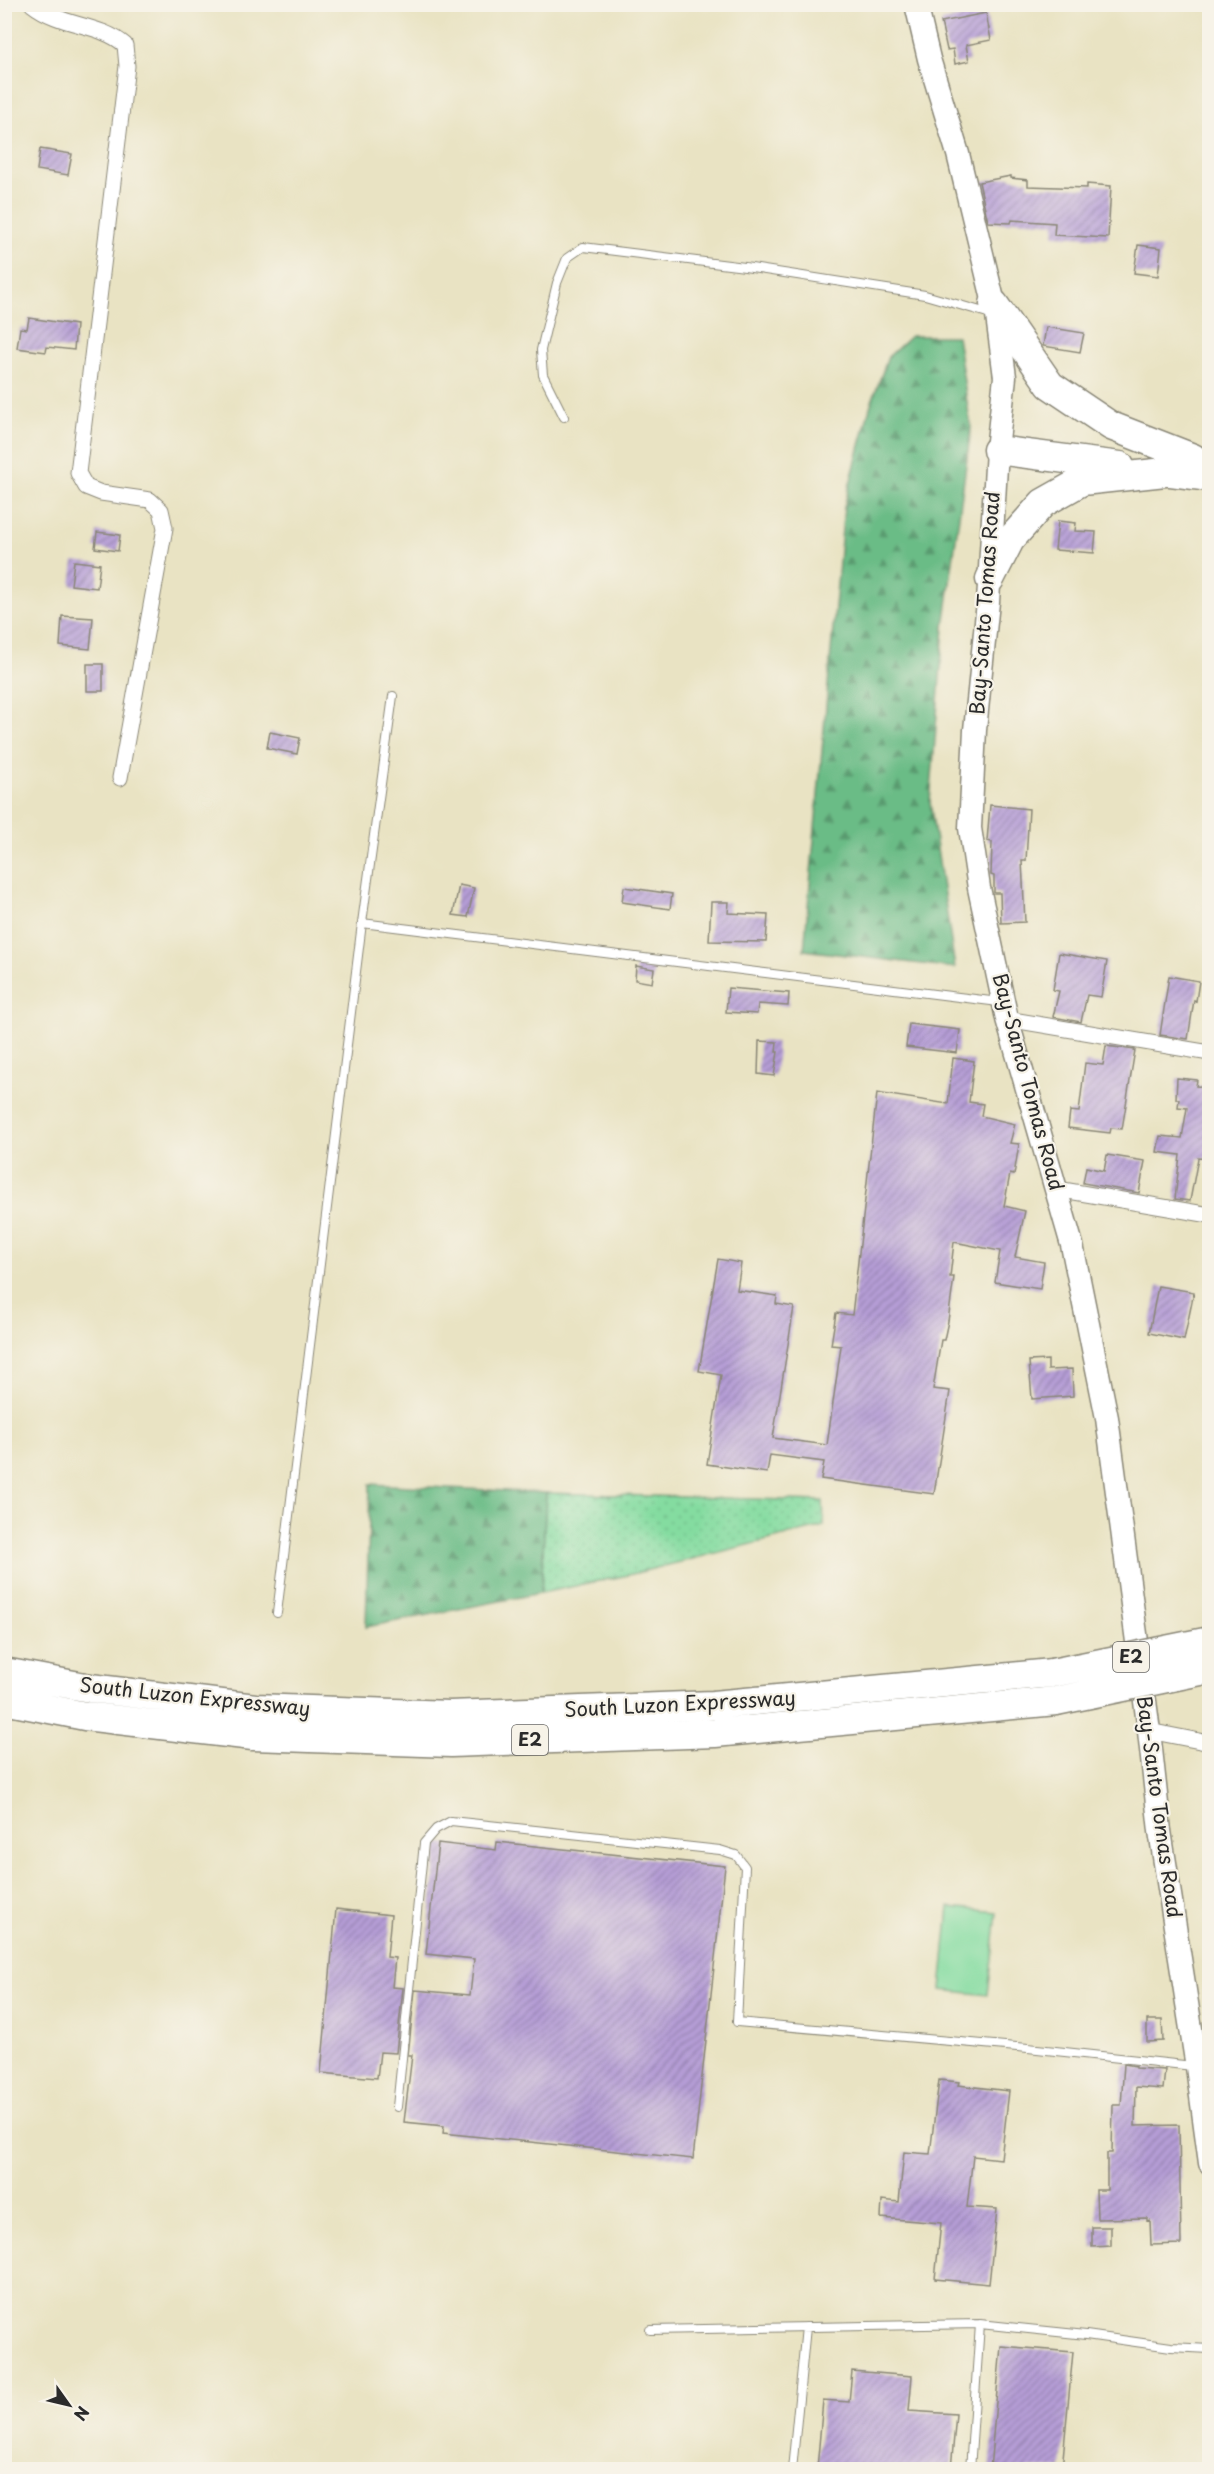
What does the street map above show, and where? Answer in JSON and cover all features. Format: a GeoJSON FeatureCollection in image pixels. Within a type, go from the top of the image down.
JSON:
{"type":"FeatureCollection","features":[{"type":"Feature","properties":{"kind":"highway"},"geometry":{"type":"LineString","coordinates":[[996,310],[1050,385],[1111,426],[1204,465]]}},
{"type":"Feature","properties":{"kind":"highway"},"geometry":{"type":"LineString","coordinates":[[998,442],[1204,465]]}},
{"type":"Feature","properties":{"kind":"highway"},"geometry":{"type":"LineString","coordinates":[[998,442],[1165,472]]}},
{"type":"Feature","properties":{"kind":"highway"},"geometry":{"type":"LineString","coordinates":[[990,579],[1010,540],[1043,503],[1082,481],[1165,472],[1204,465]]}},
{"type":"Feature","properties":{"kind":"highway","name":"South Luzon Expressway"},"geometry":{"type":"LineString","coordinates":[[4,1672],[90,1688],[255,1708],[450,1715],[713,1705],[1052,1673],[1209,1641]]}},
{"type":"Feature","properties":{"kind":"highway","name":"South Luzon Expressway"},"geometry":{"type":"LineString","coordinates":[[4,1700],[85,1716],[253,1736],[451,1743],[715,1733],[1056,1701],[1209,1669]]}},
{"type":"Feature","properties":{"kind":"main road","name":"Bay-Santo Tomas Road"},"geometry":{"type":"LineString","coordinates":[[916,4],[929,59],[958,154],[996,310],[1006,386],[998,442],[990,579],[975,730],[970,828],[979,888],[1006,1011],[1074,1256],[1107,1418],[1149,1731],[1160,1831],[1207,2123],[1209,2163]]}},
{"type":"Feature","properties":{"kind":"street"},"geometry":{"type":"LineString","coordinates":[[32,4],[46,15],[115,36],[125,45],[126,66],[78,473],[86,487],[101,493],[150,500],[161,510],[165,528],[120,778]]}},
{"type":"Feature","properties":{"kind":"street"},"geometry":{"type":"LineString","coordinates":[[1006,1011],[1209,1053]]}},
{"type":"Feature","properties":{"kind":"street"},"geometry":{"type":"LineString","coordinates":[[1057,1189],[1209,1215]]}},
{"type":"Feature","properties":{"kind":"street"},"geometry":{"type":"LineString","coordinates":[[1149,1731],[1209,1743]]}},
{"type":"Feature","properties":{"kind":"lane"},"geometry":{"type":"LineString","coordinates":[[564,417],[543,375],[541,350],[557,283],[567,258],[583,247],[745,267],[925,295],[996,310]]}},
{"type":"Feature","properties":{"kind":"lane"},"geometry":{"type":"LineString","coordinates":[[277,1613],[362,923],[393,696]]}},
{"type":"Feature","properties":{"kind":"lane"},"geometry":{"type":"LineString","coordinates":[[362,923],[1006,1011]]}},
{"type":"Feature","properties":{"kind":"lane"},"geometry":{"type":"LineString","coordinates":[[397,2107],[424,1843],[436,1829],[451,1821],[720,1850],[736,1855],[745,1867],[737,2022],[1028,2048],[1197,2067]]}},
{"type":"Feature","properties":{"kind":"lane"},"geometry":{"type":"LineString","coordinates":[[970,2469],[980,2324]]}},
{"type":"Feature","properties":{"kind":"lane"},"geometry":{"type":"LineString","coordinates":[[650,2330],[980,2324],[1171,2347],[1209,2349]]}},
{"type":"Feature","properties":{"kind":"lane"},"geometry":{"type":"LineString","coordinates":[[792,2469],[806,2327]]}},
{"type":"Feature","properties":{"kind":"green space"},"geometry":{"type":"Polygon","coordinates":[[[911,336],[957,336],[971,428],[944,627],[930,802],[955,968],[804,950],[844,507],[870,407],[888,357],[911,336]]]}},
{"type":"Feature","properties":{"kind":"green space"},"geometry":{"type":"Polygon","coordinates":[[[370,1484],[546,1493],[541,1593],[366,1627],[370,1484]]]}},
{"type":"Feature","properties":{"kind":"green space"},"geometry":{"type":"Polygon","coordinates":[[[546,1493],[823,1501],[824,1526],[628,1575],[541,1593],[546,1493]]]}},
{"type":"Feature","properties":{"kind":"green space"},"geometry":{"type":"Polygon","coordinates":[[[949,1907],[997,1912],[988,1995],[941,1990],[949,1907]]]}},
{"type":"Feature","properties":{"kind":"building"},"geometry":{"type":"Polygon","coordinates":[[[986,13],[991,40],[966,45],[969,61],[955,64],[953,49],[947,50],[941,22],[986,13]]]}},
{"type":"Feature","properties":{"kind":"building"},"geometry":{"type":"Polygon","coordinates":[[[40,149],[72,154],[68,175],[37,170],[40,149]]]}},
{"type":"Feature","properties":{"kind":"building"},"geometry":{"type":"Polygon","coordinates":[[[1011,176],[1011,178],[1028,180],[1028,186],[1087,188],[1087,184],[1111,186],[1108,238],[1054,235],[1055,223],[1012,220],[1011,223],[988,222],[979,182],[1011,176]]]}},
{"type":"Feature","properties":{"kind":"building"},"geometry":{"type":"Polygon","coordinates":[[[1138,245],[1161,248],[1158,276],[1134,273],[1138,245]]]}},
{"type":"Feature","properties":{"kind":"building"},"geometry":{"type":"Polygon","coordinates":[[[29,318],[76,325],[74,350],[47,347],[46,352],[17,348],[20,328],[27,329],[29,318]]]}},
{"type":"Feature","properties":{"kind":"building"},"geometry":{"type":"Polygon","coordinates":[[[1046,327],[1084,333],[1080,352],[1043,346],[1046,327]]]}},
{"type":"Feature","properties":{"kind":"building"},"geometry":{"type":"Polygon","coordinates":[[[1058,521],[1076,523],[1075,531],[1096,532],[1094,553],[1055,550],[1058,521]]]}},
{"type":"Feature","properties":{"kind":"building"},"geometry":{"type":"Polygon","coordinates":[[[97,532],[120,535],[118,551],[95,548],[97,532]]]}},
{"type":"Feature","properties":{"kind":"building"},"geometry":{"type":"Polygon","coordinates":[[[74,561],[100,564],[97,588],[71,585],[74,561]]]}},
{"type":"Feature","properties":{"kind":"building"},"geometry":{"type":"Polygon","coordinates":[[[62,616],[93,618],[90,649],[60,646],[62,616]]]}},
{"type":"Feature","properties":{"kind":"building"},"geometry":{"type":"Polygon","coordinates":[[[87,664],[103,664],[103,691],[87,691],[87,664]]]}},
{"type":"Feature","properties":{"kind":"building"},"geometry":{"type":"Polygon","coordinates":[[[270,732],[300,738],[297,754],[267,748],[270,732]]]}},
{"type":"Feature","properties":{"kind":"building"},"geometry":{"type":"Polygon","coordinates":[[[990,805],[1029,809],[1026,861],[1022,861],[1025,922],[1001,923],[1000,893],[994,893],[994,876],[991,875],[992,842],[987,841],[990,805]]]}},
{"type":"Feature","properties":{"kind":"building"},"geometry":{"type":"Polygon","coordinates":[[[459,885],[474,888],[468,917],[453,915],[459,885]]]}},
{"type":"Feature","properties":{"kind":"building"},"geometry":{"type":"Polygon","coordinates":[[[624,887],[672,894],[670,909],[622,902],[624,887]]]}},
{"type":"Feature","properties":{"kind":"building"},"geometry":{"type":"Polygon","coordinates":[[[711,902],[729,902],[728,913],[768,915],[766,942],[709,941],[711,902]]]}},
{"type":"Feature","properties":{"kind":"building"},"geometry":{"type":"Polygon","coordinates":[[[1059,953],[1107,961],[1101,997],[1087,995],[1081,1022],[1053,1017],[1059,991],[1053,990],[1059,953]]]}},
{"type":"Feature","properties":{"kind":"building"},"geometry":{"type":"Polygon","coordinates":[[[636,966],[654,969],[652,983],[635,980],[636,966]]]}},
{"type":"Feature","properties":{"kind":"building"},"geometry":{"type":"Polygon","coordinates":[[[1169,976],[1199,981],[1188,1039],[1160,1035],[1169,976]]]}},
{"type":"Feature","properties":{"kind":"building"},"geometry":{"type":"Polygon","coordinates":[[[728,988],[789,993],[788,1006],[758,1004],[757,1014],[726,1012],[728,988]]]}},
{"type":"Feature","properties":{"kind":"building"},"geometry":{"type":"Polygon","coordinates":[[[909,1024],[960,1030],[957,1053],[906,1047],[909,1024]]]}},
{"type":"Feature","properties":{"kind":"building"},"geometry":{"type":"Polygon","coordinates":[[[759,1041],[777,1042],[776,1052],[778,1052],[774,1076],[758,1074],[759,1041]]]}},
{"type":"Feature","properties":{"kind":"building"},"geometry":{"type":"Polygon","coordinates":[[[1106,1046],[1135,1050],[1122,1129],[1111,1128],[1110,1133],[1068,1128],[1070,1111],[1079,1112],[1085,1063],[1103,1065],[1106,1046]]]}},
{"type":"Feature","properties":{"kind":"building"},"geometry":{"type":"Polygon","coordinates":[[[953,1058],[974,1061],[969,1102],[983,1104],[981,1116],[1015,1124],[1010,1143],[1019,1144],[1014,1175],[1010,1174],[1004,1206],[1025,1211],[1015,1257],[1044,1262],[1040,1289],[995,1282],[1000,1251],[954,1242],[950,1277],[954,1277],[948,1321],[944,1340],[941,1340],[933,1389],[950,1391],[934,1494],[821,1479],[824,1462],[770,1455],[767,1473],[707,1464],[721,1375],[699,1371],[718,1259],[741,1263],[737,1290],[777,1296],[776,1304],[794,1307],[773,1438],[827,1445],[841,1346],[831,1345],[836,1313],[852,1315],[877,1093],[948,1104],[953,1058]]]}},
{"type":"Feature","properties":{"kind":"building"},"geometry":{"type":"Polygon","coordinates":[[[1177,1078],[1197,1080],[1196,1086],[1209,1087],[1209,1159],[1198,1158],[1190,1201],[1175,1199],[1180,1155],[1157,1152],[1160,1136],[1182,1138],[1187,1108],[1178,1107],[1177,1078]]]}},
{"type":"Feature","properties":{"kind":"building"},"geometry":{"type":"Polygon","coordinates":[[[1107,1155],[1145,1161],[1139,1193],[1083,1183],[1086,1167],[1104,1171],[1107,1155]]]}},
{"type":"Feature","properties":{"kind":"building"},"geometry":{"type":"Polygon","coordinates":[[[1158,1286],[1194,1292],[1184,1340],[1149,1333],[1158,1286]]]}},
{"type":"Feature","properties":{"kind":"building"},"geometry":{"type":"Polygon","coordinates":[[[1048,1360],[1048,1370],[1072,1369],[1073,1396],[1032,1399],[1029,1361],[1048,1360]]]}},
{"type":"Feature","properties":{"kind":"building"},"geometry":{"type":"Polygon","coordinates":[[[497,1842],[725,1866],[693,2159],[443,2133],[444,2126],[404,2122],[412,2055],[408,2055],[415,1990],[470,1995],[474,1959],[426,1954],[438,1843],[496,1850],[497,1842]]]}},
{"type":"Feature","properties":{"kind":"building"},"geometry":{"type":"Polygon","coordinates":[[[336,1909],[391,1915],[387,1957],[395,1958],[392,1987],[403,1988],[396,2053],[380,2052],[377,2078],[321,2073],[336,1909]]]}},
{"type":"Feature","properties":{"kind":"building"},"geometry":{"type":"Polygon","coordinates":[[[1147,2020],[1162,2020],[1163,2041],[1147,2042],[1147,2020]]]}},
{"type":"Feature","properties":{"kind":"building"},"geometry":{"type":"Polygon","coordinates":[[[1124,2064],[1136,2066],[1136,2068],[1165,2070],[1163,2089],[1136,2087],[1135,2126],[1179,2125],[1181,2244],[1151,2245],[1150,2220],[1147,2221],[1147,2218],[1097,2219],[1096,2190],[1107,2190],[1107,2153],[1112,2153],[1113,2105],[1121,2105],[1124,2064]]]}},
{"type":"Feature","properties":{"kind":"building"},"geometry":{"type":"Polygon","coordinates":[[[939,2080],[959,2082],[958,2085],[1009,2091],[1001,2159],[973,2156],[967,2207],[997,2209],[989,2284],[935,2279],[941,2223],[881,2218],[882,2200],[899,2202],[904,2152],[930,2154],[939,2080]]]}},
{"type":"Feature","properties":{"kind":"building"},"geometry":{"type":"Polygon","coordinates":[[[1092,2227],[1111,2227],[1111,2246],[1092,2247],[1092,2227]]]}},
{"type":"Feature","properties":{"kind":"building"},"geometry":{"type":"Polygon","coordinates":[[[1001,2346],[1073,2352],[1062,2469],[990,2469],[1001,2346]]]}},
{"type":"Feature","properties":{"kind":"building"},"geometry":{"type":"Polygon","coordinates":[[[852,2371],[912,2376],[909,2411],[956,2414],[951,2469],[817,2469],[823,2400],[849,2402],[852,2371]]]}}]}
